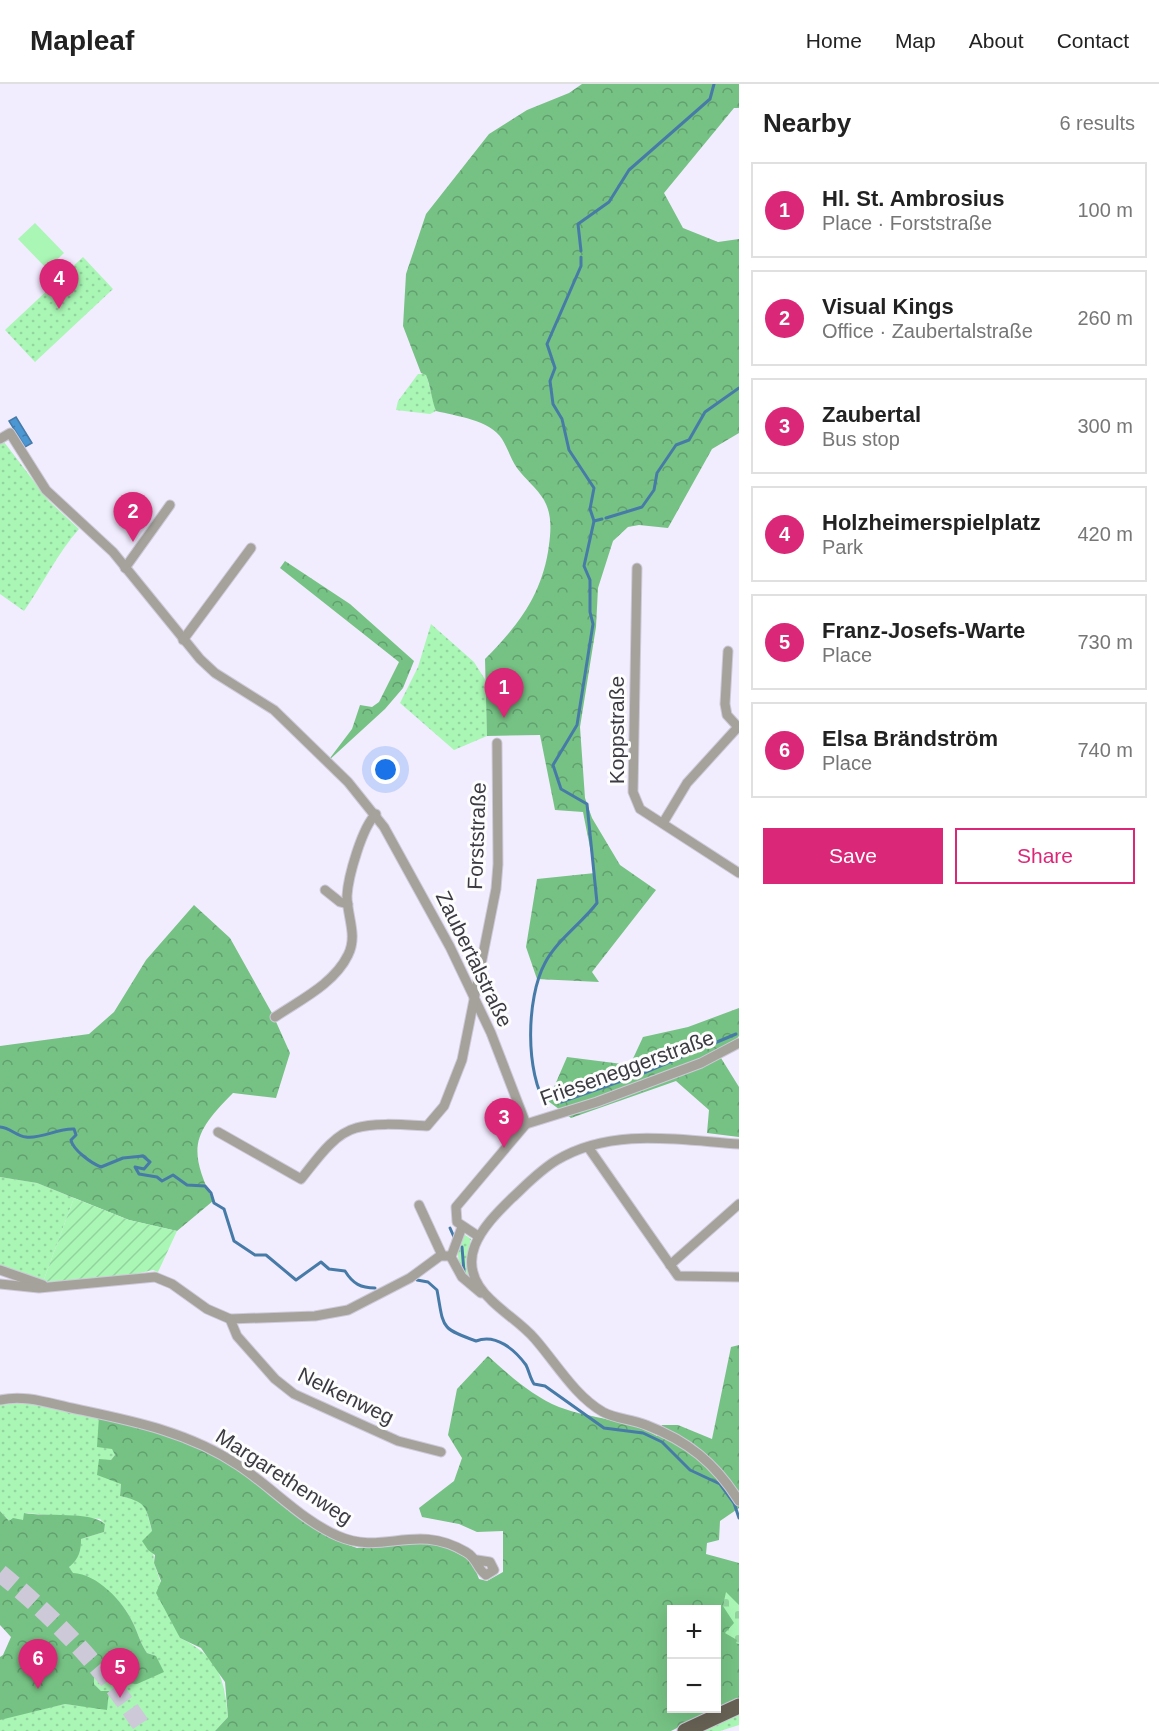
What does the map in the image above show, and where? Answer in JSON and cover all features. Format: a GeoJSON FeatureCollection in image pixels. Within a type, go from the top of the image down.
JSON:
{"type":"FeatureCollection","features":[{"type":"Feature","properties":{"kind":"main road"},"geometry":{"type":"LineString","coordinates":[[685,1731],[739,1706]]}},
{"type":"Feature","properties":{"kind":"street","name":"Zaubertalstraße"},"geometry":{"type":"LineString","coordinates":[[0,439],[10,433],[46,490],[113,552],[183,640],[215,673],[274,710],[348,782],[376,814],[436,920],[475,1000],[526,1124]]}},
{"type":"Feature","properties":{"kind":"street"},"geometry":{"type":"LineString","coordinates":[[124,568],[170,505]]}},
{"type":"Feature","properties":{"kind":"street"},"geometry":{"type":"LineString","coordinates":[[183,640],[251,548]]}},
{"type":"Feature","properties":{"kind":"street","name":"Koppstraße"},"geometry":{"type":"LineString","coordinates":[[636,568],[633,792],[640,809],[739,873]]}},
{"type":"Feature","properties":{"kind":"street"},"geometry":{"type":"LineString","coordinates":[[663,823],[687,783],[738,727],[726,715],[728,651]]}},
{"type":"Feature","properties":{"kind":"street","name":"Forststraße"},"geometry":{"type":"LineString","coordinates":[[218,1132],[301,1179],[331,1145],[357,1127],[427,1126],[444,1106],[458,1073],[475,1000],[498,874],[497,743]]}},
{"type":"Feature","properties":{"kind":"street"},"geometry":{"type":"LineString","coordinates":[[275,1017],[326,982],[348,956],[352,941],[347,894],[362,837],[376,814]]}},
{"type":"Feature","properties":{"kind":"street"},"geometry":{"type":"LineString","coordinates":[[325,890],[340,902],[348,904]]}},
{"type":"Feature","properties":{"kind":"street","name":"Frieseneggerstraße"},"geometry":{"type":"LineString","coordinates":[[526,1124],[597,1102],[726,1052],[739,1043]]}},
{"type":"Feature","properties":{"kind":"street"},"geometry":{"type":"LineString","coordinates":[[478,1236],[462,1227],[455,1216],[456,1207],[526,1124]]}},
{"type":"Feature","properties":{"kind":"street"},"geometry":{"type":"LineString","coordinates":[[739,1144],[638,1138],[588,1147],[565,1156],[545,1168],[507,1203],[478,1236],[473,1250],[472,1264],[476,1279],[484,1293],[534,1337],[558,1367],[598,1408],[613,1416],[650,1426],[698,1453],[719,1471],[739,1501]]}},
{"type":"Feature","properties":{"kind":"street"},"geometry":{"type":"LineString","coordinates":[[588,1147],[670,1265],[681,1277],[739,1276]]}},
{"type":"Feature","properties":{"kind":"street"},"geometry":{"type":"LineString","coordinates":[[670,1265],[739,1204]]}},
{"type":"Feature","properties":{"kind":"street"},"geometry":{"type":"LineString","coordinates":[[419,1205],[446,1256],[477,1292],[484,1293]]}},
{"type":"Feature","properties":{"kind":"street"},"geometry":{"type":"LineString","coordinates":[[0,1284],[39,1288],[155,1277],[172,1284],[207,1309],[230,1319],[335,1314],[410,1278],[446,1256],[462,1227]]}},
{"type":"Feature","properties":{"kind":"street"},"geometry":{"type":"LineString","coordinates":[[0,1270],[45,1286]]}},
{"type":"Feature","properties":{"kind":"street","name":"Nelkenweg"},"geometry":{"type":"LineString","coordinates":[[230,1319],[232,1329],[237,1336],[275,1379],[294,1394],[398,1441],[441,1452]]}},
{"type":"Feature","properties":{"kind":"street","name":"Margarethenweg"},"geometry":{"type":"LineString","coordinates":[[0,1400],[30,1399],[152,1425],[198,1443],[225,1457],[294,1508],[339,1536],[363,1543],[433,1538],[463,1550],[477,1560]]}},
{"type":"Feature","properties":{"kind":"green space"},"geometry":{"type":"Polygon","coordinates":[[[582,84],[739,84],[739,108],[734,108],[664,193],[683,228],[718,242],[739,239],[739,433],[712,449],[668,528],[639,525],[628,527],[613,541],[598,588],[596,627],[580,727],[585,798],[592,818],[620,865],[656,890],[592,972],[599,982],[537,979],[526,947],[537,879],[595,873],[583,812],[555,810],[540,735],[487,736],[485,659],[519,621],[535,593],[546,562],[549,545],[550,516],[547,505],[517,468],[497,433],[481,423],[436,411],[426,375],[421,373],[403,326],[406,274],[426,214],[489,134],[527,110],[569,93],[582,84]]]}},
{"type":"Feature","properties":{"kind":"green space"},"geometry":{"type":"Polygon","coordinates":[[[35,223],[64,253],[47,269],[18,239],[35,223]]]}},
{"type":"Feature","properties":{"kind":"green space"},"geometry":{"type":"Polygon","coordinates":[[[83,257],[113,289],[35,362],[5,330],[83,257]]]}},
{"type":"Feature","properties":{"kind":"green space"},"geometry":{"type":"Polygon","coordinates":[[[418,374],[426,374],[436,411],[430,414],[396,410],[398,401],[418,374]]]}},
{"type":"Feature","properties":{"kind":"green space"},"geometry":{"type":"Polygon","coordinates":[[[4,442],[49,501],[79,529],[24,611],[0,594],[0,444],[4,442]]]}},
{"type":"Feature","properties":{"kind":"green space"},"geometry":{"type":"Polygon","coordinates":[[[285,561],[350,604],[414,661],[403,688],[385,709],[327,762],[352,729],[360,705],[372,707],[379,702],[399,662],[280,568],[285,561]]]}},
{"type":"Feature","properties":{"kind":"green space"},"geometry":{"type":"Polygon","coordinates":[[[431,624],[474,662],[486,681],[487,736],[454,750],[400,703],[418,667],[431,624]]]}},
{"type":"Feature","properties":{"kind":"green space"},"geometry":{"type":"Polygon","coordinates":[[[194,905],[230,938],[273,1015],[290,1053],[276,1098],[233,1093],[219,1107],[202,1131],[198,1143],[200,1168],[213,1201],[177,1231],[129,1220],[37,1183],[0,1177],[0,1046],[89,1034],[114,1012],[146,960],[194,905]]]}},
{"type":"Feature","properties":{"kind":"green space"},"geometry":{"type":"Polygon","coordinates":[[[739,1008],[739,1036],[721,1058],[739,1087],[739,1137],[707,1133],[709,1110],[676,1081],[571,1118],[548,1101],[567,1057],[630,1065],[643,1037],[688,1027],[739,1008]]]}},
{"type":"Feature","properties":{"kind":"green space"},"geometry":{"type":"Polygon","coordinates":[[[0,1177],[37,1183],[74,1198],[43,1282],[0,1267],[0,1177]]]}},
{"type":"Feature","properties":{"kind":"green space"},"geometry":{"type":"Polygon","coordinates":[[[74,1198],[129,1220],[177,1231],[158,1272],[153,1270],[118,1278],[43,1282],[74,1198]]]}},
{"type":"Feature","properties":{"kind":"green space"},"geometry":{"type":"Polygon","coordinates":[[[461,1232],[471,1239],[467,1256],[471,1283],[458,1259],[461,1232]]]}},
{"type":"Feature","properties":{"kind":"green space"},"geometry":{"type":"Polygon","coordinates":[[[739,1345],[739,1508],[720,1521],[719,1540],[707,1543],[706,1554],[739,1563],[739,1699],[721,1706],[721,1605],[667,1605],[667,1713],[707,1713],[671,1731],[215,1731],[228,1717],[225,1682],[201,1648],[180,1638],[156,1593],[161,1581],[154,1563],[155,1555],[142,1541],[152,1531],[144,1506],[135,1500],[120,1496],[121,1484],[97,1475],[99,1459],[111,1460],[115,1455],[112,1449],[97,1447],[99,1416],[190,1441],[225,1461],[335,1540],[357,1548],[436,1542],[472,1561],[479,1579],[487,1581],[503,1572],[503,1531],[477,1532],[459,1524],[422,1517],[419,1508],[454,1481],[462,1458],[448,1435],[457,1389],[488,1356],[530,1391],[559,1407],[634,1426],[657,1436],[662,1425],[678,1425],[712,1439],[731,1347],[739,1345]]]}},
{"type":"Feature","properties":{"kind":"green space"},"geometry":{"type":"Polygon","coordinates":[[[28,1402],[99,1416],[115,1455],[111,1460],[121,1484],[120,1496],[140,1501],[146,1509],[152,1531],[154,1563],[180,1638],[193,1645],[211,1661],[221,1679],[228,1717],[215,1731],[0,1731],[0,1720],[7,1717],[65,1704],[82,1706],[101,1691],[94,1684],[94,1676],[100,1669],[108,1668],[115,1673],[156,1656],[147,1653],[128,1614],[116,1598],[100,1586],[73,1574],[69,1567],[81,1539],[104,1532],[105,1524],[100,1519],[25,1513],[23,1520],[9,1521],[0,1511],[0,1405],[28,1402]]]}},
{"type":"Feature","properties":{"kind":"green space"},"geometry":{"type":"Polygon","coordinates":[[[0,1511],[9,1521],[13,1518],[23,1520],[24,1513],[89,1517],[105,1524],[104,1532],[81,1539],[79,1554],[69,1567],[73,1573],[100,1583],[116,1598],[129,1615],[147,1653],[156,1656],[164,1672],[137,1684],[117,1682],[114,1673],[108,1668],[100,1669],[94,1676],[94,1684],[101,1691],[109,1691],[107,1710],[65,1704],[0,1720],[0,1657],[11,1637],[0,1625],[0,1511]]]}},
{"type":"Feature","properties":{"kind":"green space"},"geometry":{"type":"Polygon","coordinates":[[[726,1592],[739,1605],[739,1644],[736,1643],[737,1640],[725,1633],[734,1623],[723,1606],[726,1592]]]}},
{"type":"Feature","properties":{"kind":"green space"},"geometry":{"type":"Polygon","coordinates":[[[739,1713],[739,1725],[720,1731],[699,1731],[739,1713]]]}},
{"type":"Feature","properties":{"kind":"water"},"geometry":{"type":"Polygon","coordinates":[[[16,417],[32,443],[25,447],[9,421],[16,417]]]}},
{"type":"Feature","properties":{"kind":"waterway"},"geometry":{"type":"LineString","coordinates":[[581,251],[578,224],[609,202],[629,170],[710,99],[714,84]]}},
{"type":"Feature","properties":{"kind":"waterway"},"geometry":{"type":"LineString","coordinates":[[547,1106],[540,1092],[532,1056],[531,1015],[534,996],[539,978],[550,955],[597,903],[587,804],[561,789],[553,765],[577,725],[593,624],[590,612],[590,580],[584,566],[594,521],[590,509],[594,488],[569,450],[562,419],[553,404],[550,381],[555,368],[547,344],[581,266],[581,257]]}},
{"type":"Feature","properties":{"kind":"waterway"},"geometry":{"type":"LineString","coordinates":[[606,518],[642,507],[654,490],[657,473],[676,445],[689,440],[705,412],[739,388]]}},
{"type":"Feature","properties":{"kind":"waterway"},"geometry":{"type":"LineString","coordinates":[[594,521],[602,519]]}},
{"type":"Feature","properties":{"kind":"waterway"},"geometry":{"type":"LineString","coordinates":[[561,1102],[641,1074],[736,1034]]}},
{"type":"Feature","properties":{"kind":"waterway"},"geometry":{"type":"LineString","coordinates":[[0,1127],[22,1136],[32,1137],[74,1129],[76,1135],[71,1140],[72,1144],[79,1152],[101,1167],[123,1158],[143,1156],[150,1162],[144,1169],[135,1167],[139,1174],[157,1177],[162,1181],[173,1175],[187,1185],[205,1186],[211,1193],[214,1203],[224,1209],[234,1241],[255,1255],[266,1255],[296,1280],[321,1262],[329,1269],[345,1271],[358,1284],[375,1288]]}},
{"type":"Feature","properties":{"kind":"waterway"},"geometry":{"type":"LineString","coordinates":[[450,1228],[454,1237]]}},
{"type":"Feature","properties":{"kind":"waterway"},"geometry":{"type":"LineString","coordinates":[[462,1247],[464,1272]]}},
{"type":"Feature","properties":{"kind":"waterway"},"geometry":{"type":"LineString","coordinates":[[417,1280],[428,1282],[437,1290],[443,1319],[449,1329],[476,1341],[491,1339],[504,1344],[526,1365],[534,1384],[545,1386],[604,1428],[643,1433],[662,1442],[690,1470],[720,1484],[734,1503],[739,1518]]}},
{"type":"Feature","properties":{"kind":"tunnel"},"geometry":{"type":"LineString","coordinates":[[0,1573],[78,1646],[114,1687],[145,1731]]}},
{"type":"Feature","properties":{"kind":"place","name":"Holzheimerspielplatz"},"geometry":{"type":"Point","coordinates":[59,309]}},
{"type":"Feature","properties":{"kind":"place","name":"Visual Kings"},"geometry":{"type":"Point","coordinates":[133,542]}},
{"type":"Feature","properties":{"kind":"place","name":"Hl. St. Ambrosius"},"geometry":{"type":"Point","coordinates":[504,718]}},
{"type":"Feature","properties":{"kind":"place","name":"Zaubertal"},"geometry":{"type":"Point","coordinates":[504,1148]}},
{"type":"Feature","properties":{"kind":"place","name":"Elsa Brändström"},"geometry":{"type":"Point","coordinates":[38,1689]}},
{"type":"Feature","properties":{"kind":"place","name":"Franz-Josefs-Warte"},"geometry":{"type":"Point","coordinates":[120,1698]}}]}
